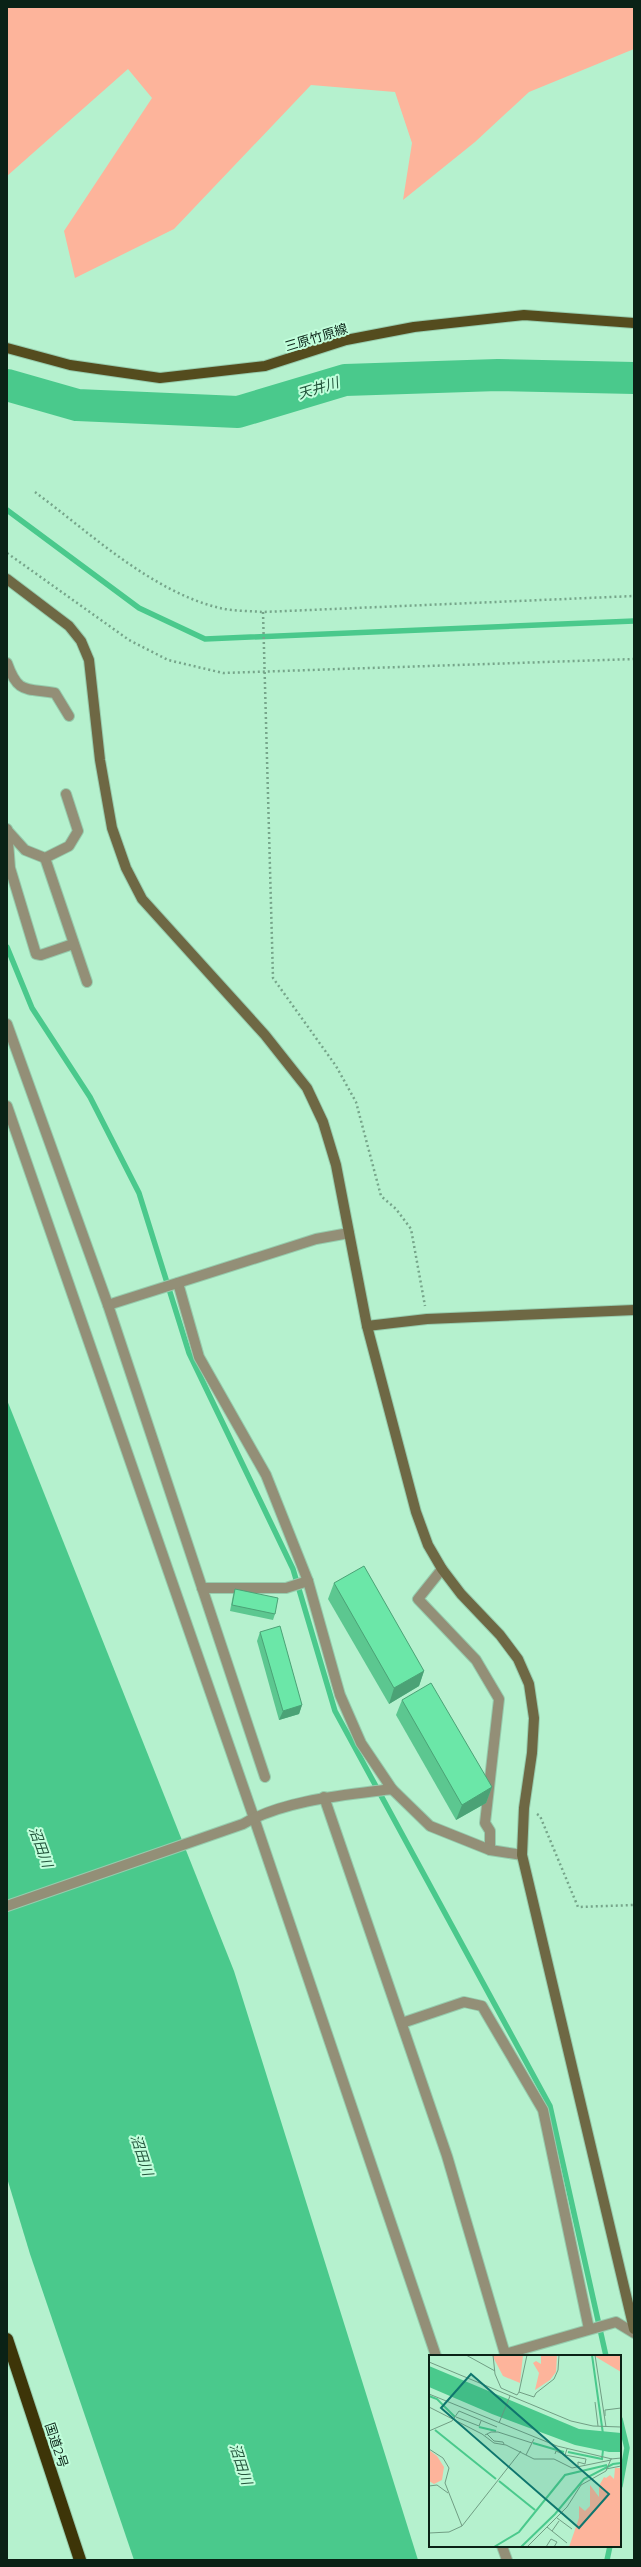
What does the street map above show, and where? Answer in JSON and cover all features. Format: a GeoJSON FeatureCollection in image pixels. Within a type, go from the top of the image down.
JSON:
{"type":"FeatureCollection","features":[{"type":"Feature","properties":{"kind":"highway","name":"国道2号"},"geometry":{"type":"LineString","coordinates":[[7,2339],[80,2560]]}},
{"type":"Feature","properties":{"kind":"main road","name":"三原竹原線"},"geometry":{"type":"LineString","coordinates":[[7,348],[70,365],[160,378],[265,366],[346,340],[414,327],[524,315],[634,323]]}},
{"type":"Feature","properties":{"kind":"street"},"geometry":{"type":"LineString","coordinates":[[7,579],[69,626],[81,641],[89,660],[100,760],[112,828],[126,868],[142,899],[265,1036],[307,1088],[323,1122],[334,1158],[367,1326],[416,1512],[428,1545],[442,1569],[461,1594],[500,1636],[518,1659],[529,1684],[534,1718],[524,1808],[522,1855],[634,2329]]}},
{"type":"Feature","properties":{"kind":"street"},"geometry":{"type":"LineString","coordinates":[[7,663],[14,681],[20,688],[55,693],[68,716]]}},
{"type":"Feature","properties":{"kind":"street"},"geometry":{"type":"LineString","coordinates":[[7,830],[25,850],[45,858],[70,846],[78,831],[66,794]]}},
{"type":"Feature","properties":{"kind":"street"},"geometry":{"type":"LineString","coordinates":[[7,830],[10,868],[36,954],[41,955],[73,944]]}},
{"type":"Feature","properties":{"kind":"street"},"geometry":{"type":"LineString","coordinates":[[45,858],[87,982]]}},
{"type":"Feature","properties":{"kind":"street"},"geometry":{"type":"LineString","coordinates":[[7,1024],[108,1306],[266,1776]]}},
{"type":"Feature","properties":{"kind":"street"},"geometry":{"type":"LineString","coordinates":[[7,1106],[254,1818],[436,2355]]}},
{"type":"Feature","properties":{"kind":"street"},"geometry":{"type":"LineString","coordinates":[[108,1306],[316,1239],[349,1233]]}},
{"type":"Feature","properties":{"kind":"street"},"geometry":{"type":"LineString","coordinates":[[178,1283],[199,1357],[266,1475],[308,1582],[340,1695],[361,1743],[392,1789],[430,1826],[490,1850],[522,1855]]}},
{"type":"Feature","properties":{"kind":"street"},"geometry":{"type":"LineString","coordinates":[[367,1326],[427,1319],[634,1310]]}},
{"type":"Feature","properties":{"kind":"street"},"geometry":{"type":"LineString","coordinates":[[442,1569],[418,1599],[476,1660],[499,1699],[485,1823],[490,1831],[490,1850]]}},
{"type":"Feature","properties":{"kind":"street"},"geometry":{"type":"LineString","coordinates":[[202,1588],[286,1588],[308,1582]]}},
{"type":"Feature","properties":{"kind":"street"},"geometry":{"type":"LineString","coordinates":[[7,1906],[243,1824],[254,1818],[324,1797],[392,1789]]}},
{"type":"Feature","properties":{"kind":"street"},"geometry":{"type":"LineString","coordinates":[[324,1797],[448,2156],[505,2354],[616,2322],[634,2333]]}},
{"type":"Feature","properties":{"kind":"street"},"geometry":{"type":"LineString","coordinates":[[402,2023],[464,2002],[482,2006],[543,2110],[589,2329]]}},
{"type":"Feature","properties":{"kind":"street"},"geometry":{"type":"LineString","coordinates":[[502,2547],[507,2560]]}},
{"type":"Feature","properties":{"kind":"path"},"geometry":{"type":"LineString","coordinates":[[35,492],[155,582],[189,598],[221,608],[263,612],[634,596]]}},
{"type":"Feature","properties":{"kind":"path"},"geometry":{"type":"LineString","coordinates":[[7,553],[129,640],[168,660],[223,673],[634,659]]}},
{"type":"Feature","properties":{"kind":"path"},"geometry":{"type":"LineString","coordinates":[[263,612],[263,671],[274,978],[336,1066],[356,1102],[381,1196],[396,1209],[411,1229],[427,1319]]}},
{"type":"Feature","properties":{"kind":"path"},"geometry":{"type":"LineString","coordinates":[[524,1808],[540,1816],[578,1907],[634,1905]]}},
{"type":"Feature","properties":{"kind":"shaded area"},"geometry":{"type":"Polygon","coordinates":[[[7,7],[634,7],[634,49],[529,92],[475,142],[403,200],[412,143],[395,92],[311,85],[174,229],[75,278],[64,231],[152,98],[128,69],[7,176],[7,7]]]}},
{"type":"Feature","properties":{"kind":"water","name":"沼田川"},"geometry":{"type":"Polygon","coordinates":[[[7,1400],[234,1971],[418,2560],[134,2560],[30,2254],[7,2178],[7,1400]]]}},
{"type":"Feature","properties":{"kind":"building"},"geometry":{"type":"Polygon","coordinates":[[[364,1566],[424,1671],[394,1688],[334,1583],[364,1566]]]}},
{"type":"Feature","properties":{"kind":"building"},"geometry":{"type":"Polygon","coordinates":[[[235,1589],[278,1598],[275,1614],[232,1605],[235,1589]]]}},
{"type":"Feature","properties":{"kind":"building"},"geometry":{"type":"Polygon","coordinates":[[[280,1626],[302,1705],[283,1711],[260,1632],[280,1626]]]}},
{"type":"Feature","properties":{"kind":"building"},"geometry":{"type":"Polygon","coordinates":[[[431,1683],[492,1787],[462,1805],[402,1700],[431,1683]]]}},
{"type":"Feature","properties":{"kind":"waterway","name":"天井川"},"geometry":{"type":"LineString","coordinates":[[7,385],[77,405],[238,412],[345,380],[498,375],[634,378]]}},
{"type":"Feature","properties":{"kind":"waterway"},"geometry":{"type":"LineString","coordinates":[[7,510],[139,608],[205,639],[634,621]]}},
{"type":"Feature","properties":{"kind":"waterway"},"geometry":{"type":"LineString","coordinates":[[7,947],[32,1008],[90,1097],[139,1193],[189,1353],[293,1569],[335,1711],[550,2106],[606,2355]]}},
{"type":"Feature","properties":{"kind":"waterway"},"geometry":{"type":"LineString","coordinates":[[621,2423],[627,2448],[621,2481]]}},
{"type":"Feature","properties":{"kind":"waterway"},"geometry":{"type":"LineString","coordinates":[[607,2560],[610,2547]]}}]}
